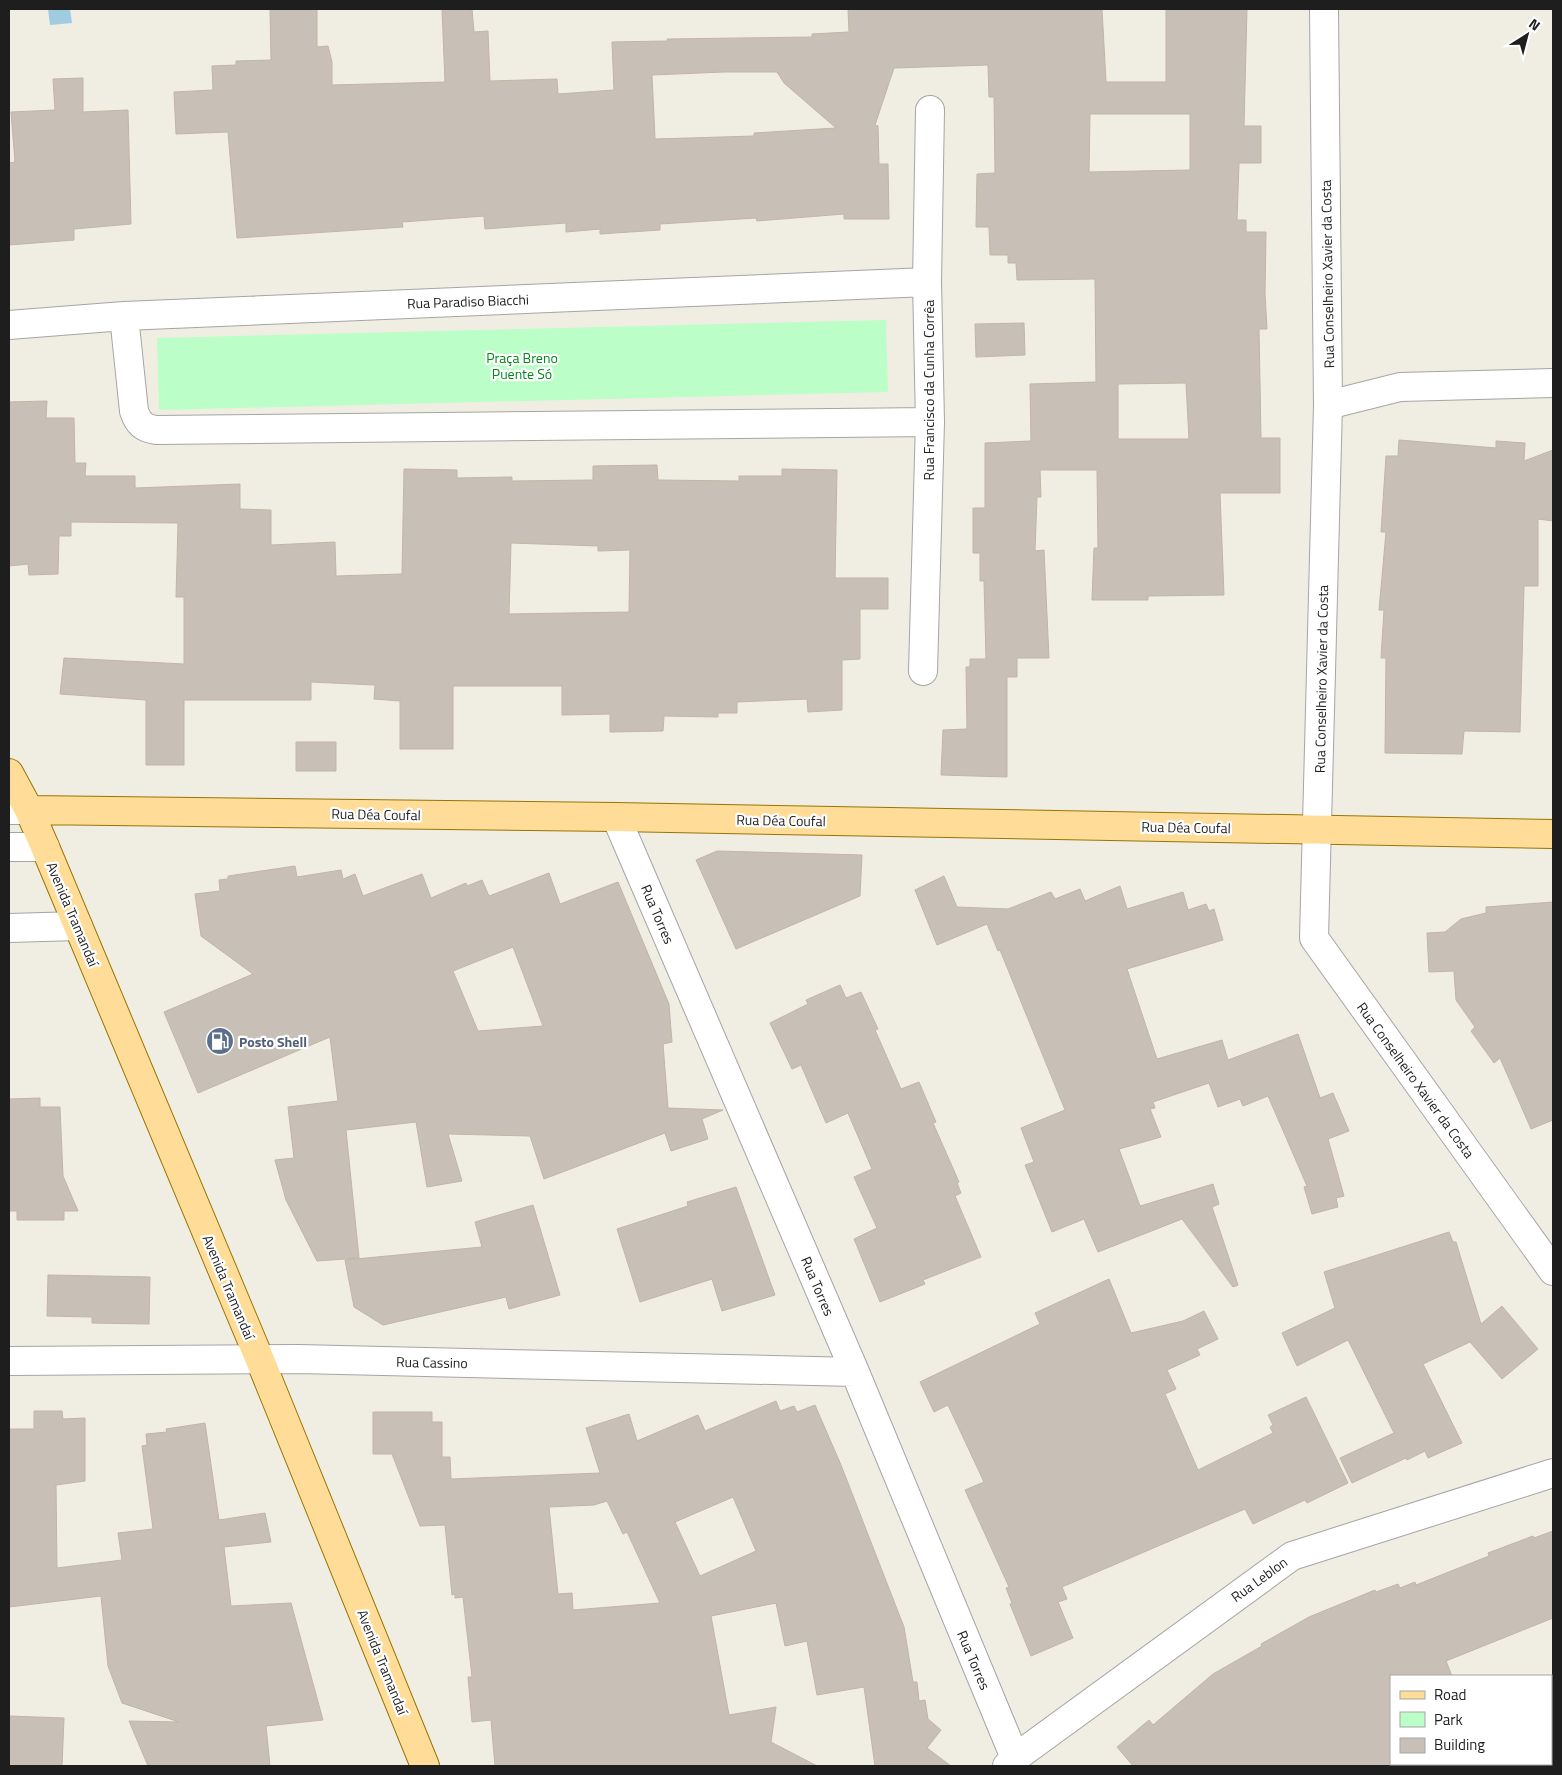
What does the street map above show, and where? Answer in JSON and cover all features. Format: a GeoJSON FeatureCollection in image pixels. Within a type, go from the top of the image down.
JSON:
{"type":"FeatureCollection","features":[{"type":"Feature","properties":{"kind":"main road","name":"Avenida Tramandaí"},"geometry":{"type":"LineString","coordinates":[[9,773],[19,810],[45,847],[260,1360],[425,1766]]}},
{"type":"Feature","properties":{"kind":"main road","name":"Rua Déa Coufal"},"geometry":{"type":"LineString","coordinates":[[19,810],[616,817],[1553,834]]}},
{"type":"Feature","properties":{"kind":"street","name":"Rua Conselheiro Xavier da Costa"},"geometry":{"type":"LineString","coordinates":[[1324,9],[1328,405],[1314,938],[1553,1271]]}},
{"type":"Feature","properties":{"kind":"street","name":"Rua Francisco da Cunha Corrêa"},"geometry":{"type":"LineString","coordinates":[[923,671],[930,422],[927,282],[930,110]]}},
{"type":"Feature","properties":{"kind":"street","name":"Rua Paradiso Biacchi"},"geometry":{"type":"LineString","coordinates":[[9,325],[124,316],[927,282]]}},
{"type":"Feature","properties":{"kind":"street"},"geometry":{"type":"LineString","coordinates":[[124,316],[134,411],[137,421],[156,430],[930,422]]}},
{"type":"Feature","properties":{"kind":"street"},"geometry":{"type":"LineString","coordinates":[[1328,405],[1400,387],[1553,383]]}},
{"type":"Feature","properties":{"kind":"street","name":"Rua Torres"},"geometry":{"type":"LineString","coordinates":[[616,817],[854,1372],[1011,1762]]}},
{"type":"Feature","properties":{"kind":"street"},"geometry":{"type":"LineString","coordinates":[[9,847],[45,847]]}},
{"type":"Feature","properties":{"kind":"street"},"geometry":{"type":"LineString","coordinates":[[9,928],[78,926]]}},
{"type":"Feature","properties":{"kind":"street","name":"Rua Cassino"},"geometry":{"type":"LineString","coordinates":[[9,1360],[260,1360],[854,1372]]}},
{"type":"Feature","properties":{"kind":"street","name":"Rua Leblon"},"geometry":{"type":"LineString","coordinates":[[1011,1762],[1292,1556],[1553,1473]]}},
{"type":"Feature","properties":{"kind":"green space","name":"Praça Breno Puente Só"},"geometry":{"type":"Polygon","coordinates":[[[886,320],[888,392],[159,410],[157,338],[886,320]]]}},
{"type":"Feature","properties":{"kind":"water"},"geometry":{"type":"Polygon","coordinates":[[[48,9],[70,9],[72,23],[50,25],[48,9]]]}},
{"type":"Feature","properties":{"kind":"building"},"geometry":{"type":"Polygon","coordinates":[[[270,9],[317,9],[317,47],[328,46],[332,62],[332,85],[445,82],[442,9],[472,9],[474,32],[488,31],[490,81],[557,79],[558,94],[614,90],[612,42],[668,41],[667,39],[812,37],[812,34],[849,32],[848,9],[1102,9],[1106,82],[1166,82],[1166,9],[1247,9],[1244,126],[1261,126],[1261,163],[1239,163],[1237,220],[1246,220],[1246,232],[1266,232],[1265,293],[1267,329],[1259,329],[1261,438],[1280,438],[1280,493],[1220,493],[1224,595],[1148,596],[1148,600],[1092,600],[1094,548],[1098,548],[1097,470],[1040,470],[1041,497],[1037,497],[1035,551],[1044,550],[1049,658],[1017,658],[1017,677],[1007,677],[1007,777],[941,775],[943,730],[967,729],[966,667],[970,667],[970,659],[986,659],[984,581],[980,581],[980,553],[973,553],[973,508],[985,508],[985,443],[1031,441],[1030,384],[1096,382],[1095,279],[1017,280],[1016,263],[1008,263],[1008,255],[990,255],[989,227],[976,227],[977,174],[995,173],[994,97],[989,97],[988,65],[894,68],[875,125],[878,126],[879,164],[888,164],[889,219],[844,219],[844,214],[757,221],[756,218],[660,224],[660,230],[600,234],[600,229],[566,232],[566,223],[485,229],[484,216],[402,222],[403,227],[237,238],[228,132],[176,134],[174,92],[213,90],[212,66],[236,65],[236,61],[271,60],[270,9]],[[777,72],[652,75],[655,139],[754,136],[754,133],[836,128],[784,83],[777,72]],[[1090,114],[1089,172],[1190,170],[1190,114],[1090,114]],[[1186,383],[1118,384],[1118,439],[1189,439],[1186,383]]]}},
{"type":"Feature","properties":{"kind":"building"},"geometry":{"type":"Polygon","coordinates":[[[83,78],[83,112],[128,110],[131,224],[74,229],[74,240],[9,245],[9,163],[15,162],[11,112],[55,110],[53,79],[83,78]]]}},
{"type":"Feature","properties":{"kind":"building"},"geometry":{"type":"Polygon","coordinates":[[[1024,323],[1025,355],[976,357],[975,324],[1024,323]]]}},
{"type":"Feature","properties":{"kind":"building"},"geometry":{"type":"Polygon","coordinates":[[[47,401],[46,418],[74,418],[75,463],[86,463],[85,476],[135,476],[135,488],[240,484],[240,509],[271,510],[271,545],[335,542],[336,576],[402,574],[404,469],[457,470],[457,478],[512,477],[512,481],[593,480],[593,466],[657,465],[658,480],[739,481],[739,476],[782,476],[782,469],[837,470],[835,578],[888,578],[888,609],[860,609],[860,659],[842,660],[842,710],[808,712],[807,699],[737,702],[737,713],[718,713],[718,717],[664,716],[663,731],[610,732],[610,714],[562,715],[562,686],[453,686],[453,749],[400,749],[400,701],[374,699],[375,685],[311,682],[311,700],[184,700],[184,765],[146,765],[146,700],[60,694],[64,658],[184,664],[184,597],[176,597],[178,523],[71,522],[71,536],[59,536],[58,574],[29,575],[28,564],[9,566],[9,402],[47,401]],[[511,543],[509,614],[629,612],[630,550],[598,551],[598,546],[511,543]]]}},
{"type":"Feature","properties":{"kind":"building"},"geometry":{"type":"Polygon","coordinates":[[[1399,440],[1496,448],[1496,441],[1525,443],[1524,461],[1553,450],[1553,521],[1538,519],[1538,586],[1524,586],[1520,732],[1464,731],[1462,754],[1385,753],[1386,658],[1381,658],[1384,610],[1379,610],[1386,532],[1381,532],[1386,456],[1398,456],[1399,440]]]}},
{"type":"Feature","properties":{"kind":"building"},"geometry":{"type":"Polygon","coordinates":[[[296,742],[336,742],[336,771],[296,771],[296,742]]]}},
{"type":"Feature","properties":{"kind":"building"},"geometry":{"type":"Polygon","coordinates":[[[717,851],[862,855],[860,896],[736,949],[696,860],[717,851]]]}},
{"type":"Feature","properties":{"kind":"building"},"geometry":{"type":"Polygon","coordinates":[[[295,866],[297,877],[341,870],[343,879],[355,874],[363,896],[422,874],[431,898],[466,883],[467,886],[482,880],[489,896],[549,873],[560,904],[618,882],[669,1004],[672,1042],[663,1044],[668,1108],[723,1110],[702,1119],[708,1139],[671,1151],[665,1133],[544,1179],[530,1136],[448,1134],[462,1181],[427,1187],[416,1122],[346,1130],[359,1258],[317,1261],[286,1200],[275,1160],[294,1158],[288,1107],[338,1101],[330,1037],[198,1093],[164,1012],[253,974],[201,936],[195,894],[220,891],[219,880],[228,879],[228,876],[295,866]],[[513,947],[453,971],[478,1031],[543,1026],[513,947]]]}},
{"type":"Feature","properties":{"kind":"building"},"geometry":{"type":"Polygon","coordinates":[[[944,876],[957,907],[1008,909],[1051,892],[1055,899],[1080,889],[1085,901],[1120,886],[1127,909],[1183,892],[1188,910],[1206,904],[1209,911],[1214,909],[1223,940],[1127,969],[1157,1059],[1222,1040],[1228,1060],[1298,1034],[1320,1098],[1333,1093],[1349,1131],[1328,1139],[1344,1196],[1336,1198],[1338,1207],[1312,1214],[1304,1187],[1307,1186],[1268,1096],[1243,1106],[1240,1099],[1218,1107],[1209,1083],[1153,1102],[1155,1108],[1150,1109],[1161,1137],[1119,1149],[1140,1206],[1213,1184],[1219,1204],[1212,1207],[1238,1285],[1233,1287],[1182,1219],[1098,1252],[1084,1219],[1052,1232],[1025,1165],[1034,1162],[1021,1128],[1065,1110],[1000,950],[998,951],[987,924],[937,945],[915,890],[944,876]]]}},
{"type":"Feature","properties":{"kind":"building"},"geometry":{"type":"Polygon","coordinates":[[[1553,902],[1553,1120],[1531,1129],[1500,1058],[1494,1063],[1471,1031],[1475,1027],[1456,1000],[1454,971],[1429,972],[1427,933],[1445,932],[1461,919],[1486,913],[1486,907],[1553,902]]]}},
{"type":"Feature","properties":{"kind":"building"},"geometry":{"type":"Polygon","coordinates":[[[840,985],[846,998],[861,992],[878,1029],[875,1030],[901,1089],[919,1082],[936,1122],[933,1123],[959,1182],[957,1183],[961,1193],[955,1196],[981,1257],[923,1280],[925,1284],[880,1302],[854,1239],[877,1228],[854,1177],[872,1169],[848,1113],[826,1123],[801,1065],[792,1069],[770,1023],[808,1004],[806,1000],[840,985]]]}},
{"type":"Feature","properties":{"kind":"building"},"geometry":{"type":"Polygon","coordinates":[[[40,1098],[40,1107],[60,1107],[63,1176],[78,1211],[64,1211],[64,1220],[17,1220],[17,1211],[9,1211],[9,1099],[40,1098]]]}},
{"type":"Feature","properties":{"kind":"building"},"geometry":{"type":"Polygon","coordinates":[[[736,1187],[775,1295],[722,1311],[712,1279],[640,1302],[617,1229],[688,1206],[687,1202],[736,1187]]]}},
{"type":"Feature","properties":{"kind":"building"},"geometry":{"type":"Polygon","coordinates":[[[533,1205],[560,1295],[509,1309],[506,1297],[383,1325],[354,1307],[345,1260],[482,1247],[475,1222],[533,1205]]]}},
{"type":"Feature","properties":{"kind":"building"},"geometry":{"type":"Polygon","coordinates":[[[1449,1232],[1453,1242],[1456,1242],[1481,1324],[1502,1306],[1538,1349],[1502,1379],[1470,1342],[1423,1364],[1462,1443],[1428,1458],[1425,1451],[1352,1483],[1340,1458],[1394,1433],[1348,1340],[1297,1366],[1282,1333],[1335,1308],[1324,1272],[1449,1232]]]}},
{"type":"Feature","properties":{"kind":"building"},"geometry":{"type":"Polygon","coordinates":[[[48,1275],[150,1277],[149,1324],[92,1323],[92,1317],[47,1316],[48,1275]]]}},
{"type":"Feature","properties":{"kind":"building"},"geometry":{"type":"Polygon","coordinates":[[[1109,1279],[1131,1333],[1183,1321],[1204,1311],[1218,1339],[1197,1349],[1200,1355],[1167,1370],[1176,1389],[1165,1394],[1198,1470],[1273,1433],[1270,1427],[1273,1425],[1268,1415],[1306,1397],[1348,1483],[1307,1503],[1305,1500],[1253,1524],[1245,1509],[1062,1587],[1067,1599],[1058,1602],[1073,1638],[1031,1656],[1010,1604],[1012,1603],[1006,1588],[1009,1587],[965,1490],[984,1482],[948,1405],[934,1412],[920,1382],[1040,1324],[1035,1313],[1109,1279]]]}},
{"type":"Feature","properties":{"kind":"building"},"geometry":{"type":"Polygon","coordinates":[[[776,1401],[780,1411],[794,1406],[797,1412],[815,1405],[841,1465],[904,1627],[913,1682],[917,1682],[919,1701],[925,1700],[928,1719],[941,1730],[927,1748],[951,1766],[875,1766],[864,1687],[817,1695],[807,1641],[785,1646],[776,1603],[711,1616],[729,1715],[776,1707],[771,1742],[817,1766],[495,1766],[491,1720],[472,1722],[468,1677],[472,1677],[463,1597],[455,1598],[455,1594],[452,1595],[445,1525],[420,1526],[392,1454],[373,1454],[373,1412],[432,1412],[432,1422],[442,1422],[442,1457],[450,1457],[451,1479],[600,1473],[586,1428],[629,1414],[637,1441],[698,1415],[705,1431],[776,1401]],[[733,1497],[675,1522],[700,1576],[756,1551],[733,1497]],[[607,1501],[594,1505],[549,1507],[558,1594],[572,1593],[573,1610],[660,1603],[627,1532],[623,1534],[607,1501]]]}},
{"type":"Feature","properties":{"kind":"building"},"geometry":{"type":"Polygon","coordinates":[[[34,1411],[62,1411],[63,1419],[85,1418],[85,1481],[56,1485],[57,1568],[122,1560],[118,1533],[153,1529],[142,1446],[147,1445],[146,1434],[167,1432],[166,1429],[205,1423],[219,1520],[265,1513],[271,1542],[224,1547],[231,1606],[291,1603],[323,1720],[266,1726],[270,1766],[148,1766],[129,1721],[179,1722],[122,1703],[108,1666],[101,1596],[9,1607],[9,1429],[34,1429],[34,1411]]]}},
{"type":"Feature","properties":{"kind":"building"},"geometry":{"type":"Polygon","coordinates":[[[1553,1531],[1553,1618],[1446,1661],[1452,1675],[1390,1675],[1391,1766],[1133,1766],[1117,1747],[1149,1720],[1153,1725],[1213,1674],[1309,1617],[1375,1590],[1376,1592],[1398,1584],[1400,1588],[1415,1582],[1416,1585],[1489,1556],[1488,1553],[1533,1536],[1534,1538],[1553,1531]]]}},
{"type":"Feature","properties":{"kind":"building"},"geometry":{"type":"Polygon","coordinates":[[[9,1716],[64,1718],[62,1766],[9,1766],[9,1716]]]}},
{"type":"Feature","properties":{"kind":"place","name":"Posto Shell"},"geometry":{"type":"Point","coordinates":[220,1041]}}]}
